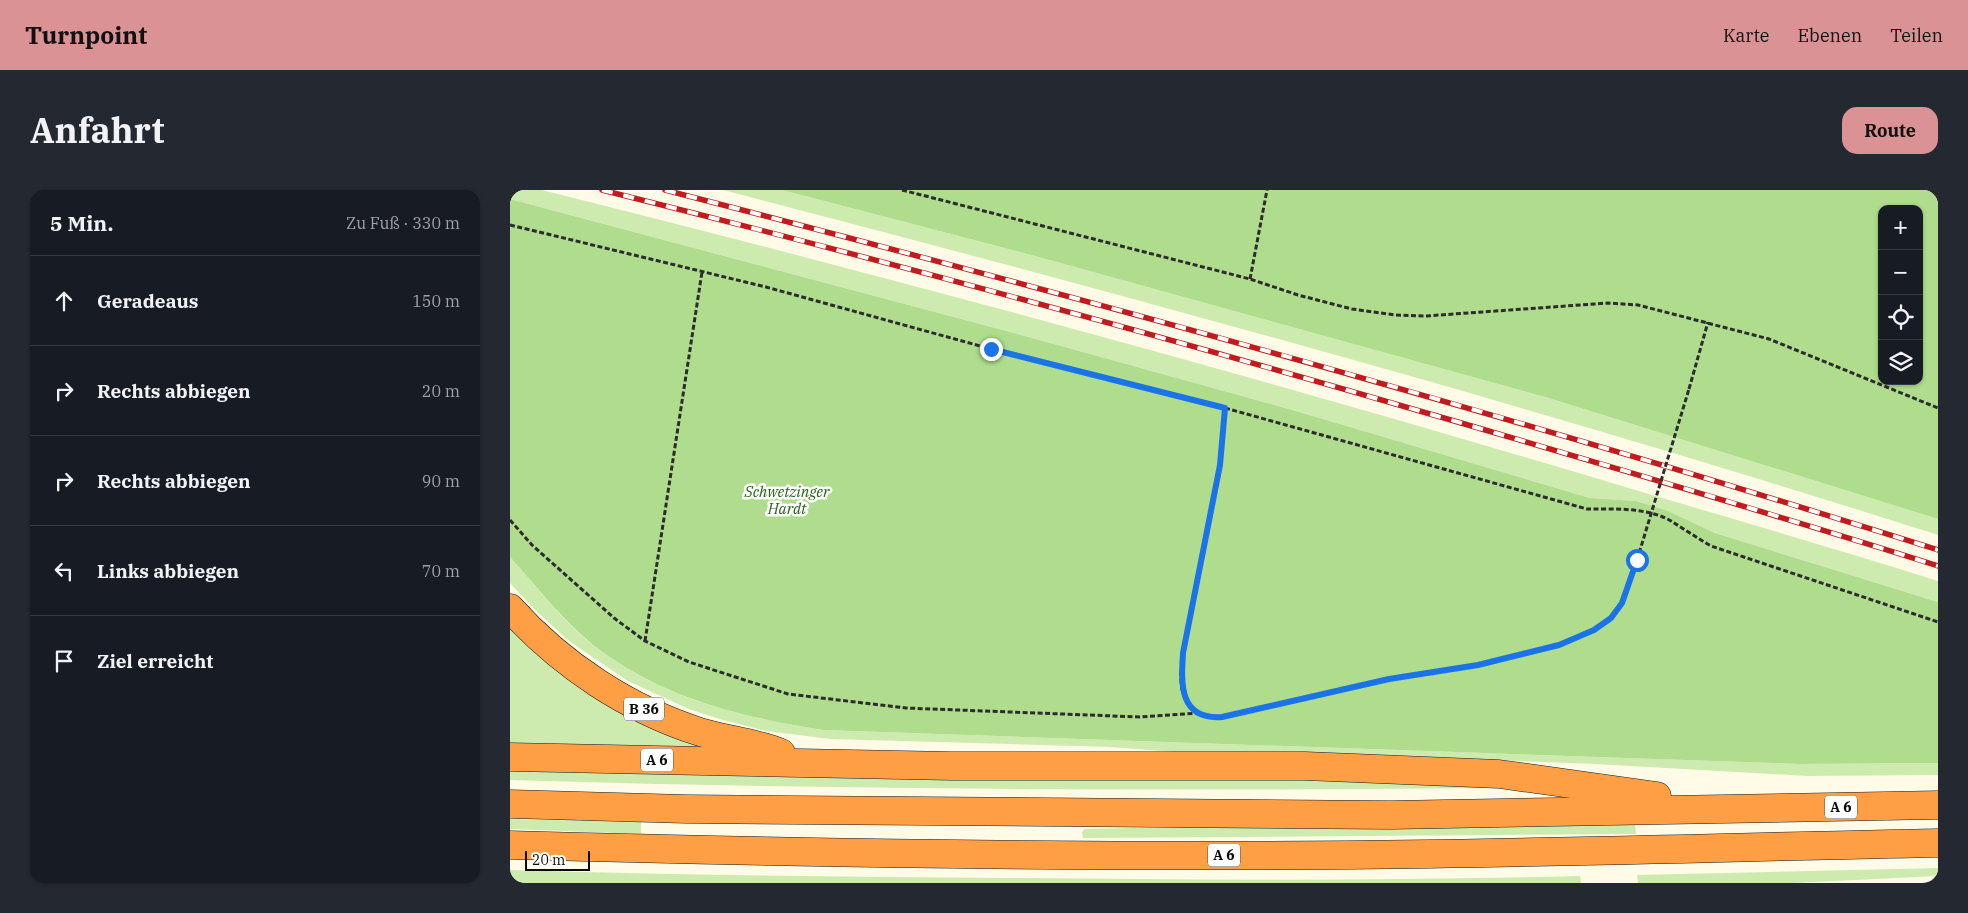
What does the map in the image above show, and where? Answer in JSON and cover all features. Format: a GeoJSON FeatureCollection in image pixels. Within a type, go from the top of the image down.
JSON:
{"type":"FeatureCollection","features":[{"type":"Feature","properties":{"kind":"highway","name":"B 36"},"geometry":{"type":"LineString","coordinates":[[510,608],[539,638],[563,658],[610,691],[635,705],[688,728],[732,740],[763,745],[803,762]]}},
{"type":"Feature","properties":{"kind":"highway","name":"A 6"},"geometry":{"type":"LineString","coordinates":[[510,757],[952,766],[1305,766],[1441,771],[1498,774],[1743,808]]}},
{"type":"Feature","properties":{"kind":"highway","name":"A 6"},"geometry":{"type":"LineString","coordinates":[[510,804],[706,809],[1390,815],[1938,805]]}},
{"type":"Feature","properties":{"kind":"highway","name":"A 6"},"geometry":{"type":"LineString","coordinates":[[510,845],[976,854],[1349,855],[1593,852],[1938,843]]}},
{"type":"Feature","properties":{"kind":"path"},"geometry":{"type":"LineString","coordinates":[[902,190],[1250,279],[1307,298],[1352,309],[1395,315],[1426,316],[1608,303],[1638,305],[1769,339],[1938,408]]}},
{"type":"Feature","properties":{"kind":"path"},"geometry":{"type":"LineString","coordinates":[[1250,279],[1267,190]]}},
{"type":"Feature","properties":{"kind":"path"},"geometry":{"type":"LineString","coordinates":[[510,225],[766,287],[991,349],[1225,408],[1587,509],[1628,509],[1650,514],[1670,520],[1687,533],[1711,546],[1938,622]]}},
{"type":"Feature","properties":{"kind":"path"},"geometry":{"type":"LineString","coordinates":[[645,641],[702,272]]}},
{"type":"Feature","properties":{"kind":"path"},"geometry":{"type":"LineString","coordinates":[[1225,408],[1220,465],[1183,653],[1181,681],[1188,704],[1198,713],[1209,718],[1222,717],[1389,679],[1478,665],[1559,645],[1594,630],[1611,618],[1622,603],[1637,560],[1708,322]]}},
{"type":"Feature","properties":{"kind":"path"},"geometry":{"type":"LineString","coordinates":[[510,520],[532,545],[614,618],[645,641],[689,662],[788,694],[906,708],[1140,717],[1198,713]]}},
{"type":"Feature","properties":{"kind":"green space"},"geometry":{"type":"Polygon","coordinates":[[[510,190],[542,190],[821,261],[1237,374],[1376,414],[1938,581],[1938,602],[1715,533],[1666,510],[1636,501],[1590,498],[1296,411],[1014,333],[510,199],[510,190]]]}},
{"type":"Feature","properties":{"kind":"green space"},"geometry":{"type":"Polygon","coordinates":[[[723,190],[782,190],[1035,256],[1545,397],[1938,519],[1938,535],[1636,442],[1333,354],[723,190]]]}},
{"type":"Feature","properties":{"kind":"green space"},"geometry":{"type":"Polygon","coordinates":[[[782,190],[1938,190],[1938,519],[1545,397],[1035,256],[782,190]]]}},
{"type":"Feature","properties":{"kind":"green space","name":"Schwetzinger Hardt"},"geometry":{"type":"Polygon","coordinates":[[[510,199],[1014,333],[1296,411],[1590,498],[1636,501],[1666,510],[1715,533],[1938,602],[1938,763],[1799,764],[823,730],[735,712],[679,694],[652,682],[600,650],[553,606],[510,557],[510,199]]]}},
{"type":"Feature","properties":{"kind":"green space"},"geometry":{"type":"Polygon","coordinates":[[[510,557],[576,630],[600,650],[652,682],[706,704],[763,719],[823,730],[1799,764],[1938,763],[1938,775],[1808,776],[1596,764],[1384,756],[1201,754],[1110,747],[830,739],[766,731],[689,709],[628,681],[569,641],[535,610],[510,583],[510,557]]]}},
{"type":"Feature","properties":{"kind":"green space"},"geometry":{"type":"Polygon","coordinates":[[[510,619],[719,749],[510,746],[510,619]]]}},
{"type":"Feature","properties":{"kind":"green space"},"geometry":{"type":"Polygon","coordinates":[[[510,766],[1461,779],[1500,788],[1005,789],[758,786],[510,780],[510,766]]]}},
{"type":"Feature","properties":{"kind":"green space"},"geometry":{"type":"Polygon","coordinates":[[[510,819],[641,822],[641,834],[510,829],[510,819]]]}},
{"type":"Feature","properties":{"kind":"green space"},"geometry":{"type":"Polygon","coordinates":[[[1635,824],[1636,834],[1083,838],[1082,833],[1084,829],[1127,828],[1635,824]]]}},
{"type":"Feature","properties":{"kind":"green space"},"geometry":{"type":"Polygon","coordinates":[[[1938,868],[1938,876],[1793,883],[1638,883],[1637,875],[1938,868]]]}},
{"type":"Feature","properties":{"kind":"green space"},"geometry":{"type":"Polygon","coordinates":[[[510,870],[760,876],[1152,879],[1509,878],[1580,876],[1581,883],[510,883],[510,870]]]}},
{"type":"Feature","properties":{"kind":"railway"},"geometry":{"type":"LineString","coordinates":[[602,190],[919,272],[1234,358],[1630,472],[1938,566]]}},
{"type":"Feature","properties":{"kind":"railway"},"geometry":{"type":"LineString","coordinates":[[665,190],[985,274],[1304,361],[1622,453],[1938,550]]}},
{"type":"Feature","properties":{"kind":"route"},"geometry":{"type":"LineString","coordinates":[[991,349],[1225,408],[1220,465],[1191,622],[1183,653],[1181,681],[1188,704],[1198,713],[1209,718],[1222,717],[1389,679],[1478,665],[1559,645],[1594,630],[1611,618],[1622,603],[1637,560]]}}]}
